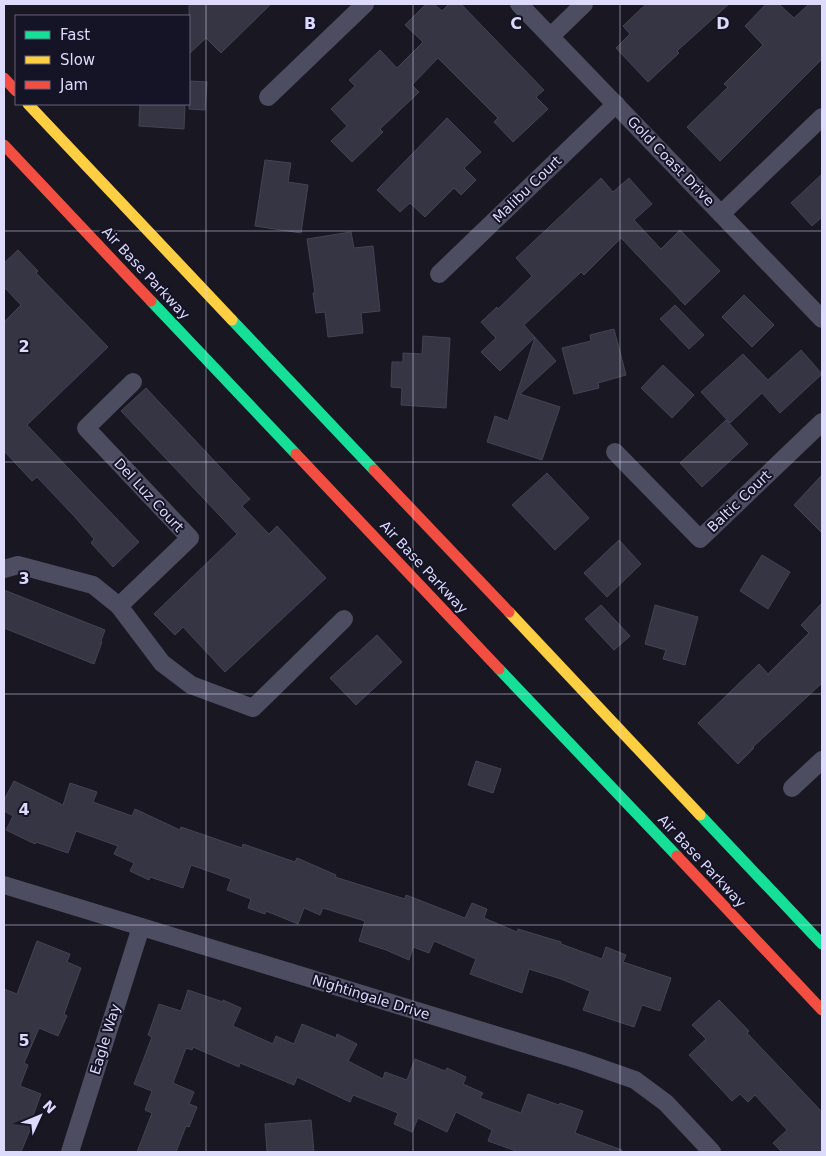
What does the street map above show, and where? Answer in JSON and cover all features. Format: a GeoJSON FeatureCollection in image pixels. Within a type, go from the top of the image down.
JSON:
{"type":"FeatureCollection","features":[{"type":"Feature","properties":{"kind":"main road"},"geometry":{"type":"LineString","coordinates":[[4,78],[15,90]]}},
{"type":"Feature","properties":{"kind":"main road"},"geometry":{"type":"LineString","coordinates":[[29,105],[822,944]]}},
{"type":"Feature","properties":{"kind":"main road","name":"Air Base Parkway"},"geometry":{"type":"LineString","coordinates":[[4,145],[822,1010]]}},
{"type":"Feature","properties":{"kind":"street"},"geometry":{"type":"LineString","coordinates":[[268,97],[365,4]]}},
{"type":"Feature","properties":{"kind":"street","name":"Gold Coast Drive"},"geometry":{"type":"LineString","coordinates":[[519,4],[822,319]]}},
{"type":"Feature","properties":{"kind":"street"},"geometry":{"type":"LineString","coordinates":[[551,36],[584,4]]}},
{"type":"Feature","properties":{"kind":"street","name":"Malibu Court"},"geometry":{"type":"LineString","coordinates":[[439,274],[616,104]]}},
{"type":"Feature","properties":{"kind":"street"},"geometry":{"type":"LineString","coordinates":[[722,214],[822,117]]}},
{"type":"Feature","properties":{"kind":"street","name":"Del Luz Court"},"geometry":{"type":"LineString","coordinates":[[119,606],[190,538],[86,428],[133,382]]}},
{"type":"Feature","properties":{"kind":"street","name":"Baltic Court"},"geometry":{"type":"LineString","coordinates":[[615,452],[700,539],[822,422]]}},
{"type":"Feature","properties":{"kind":"street"},"geometry":{"type":"LineString","coordinates":[[4,569],[18,565],[93,585],[119,606],[162,663],[191,685],[253,708],[344,618]]}},
{"type":"Feature","properties":{"kind":"street"},"geometry":{"type":"LineString","coordinates":[[792,788],[822,760]]}},
{"type":"Feature","properties":{"kind":"street","name":"Nightingale Drive"},"geometry":{"type":"LineString","coordinates":[[4,885],[581,1061],[635,1080],[666,1103],[712,1152]]}},
{"type":"Feature","properties":{"kind":"street","name":"Eagle Way"},"geometry":{"type":"LineString","coordinates":[[70,1152],[141,927]]}},
{"type":"Feature","properties":{"kind":"building"},"geometry":{"type":"Polygon","coordinates":[[[189,4],[271,4],[221,53],[206,38],[190,53],[189,4]]]}},
{"type":"Feature","properties":{"kind":"building"},"geometry":{"type":"Polygon","coordinates":[[[426,4],[434,4],[442,11],[449,4],[461,4],[544,90],[536,97],[548,109],[513,142],[494,122],[498,118],[438,58],[412,85],[419,92],[380,129],[383,132],[352,162],[331,141],[347,126],[331,109],[355,86],[349,80],[380,50],[397,68],[423,42],[405,25],[426,4]]]}},
{"type":"Feature","properties":{"kind":"building"},"geometry":{"type":"Polygon","coordinates":[[[646,4],[729,4],[677,51],[679,53],[648,82],[616,48],[630,34],[623,26],[646,4]]]}},
{"type":"Feature","properties":{"kind":"building"},"geometry":{"type":"Polygon","coordinates":[[[766,4],[779,4],[794,18],[809,4],[822,4],[822,59],[720,161],[687,127],[728,87],[724,84],[763,45],[745,26],[766,4]]]}},
{"type":"Feature","properties":{"kind":"building"},"geometry":{"type":"Polygon","coordinates":[[[190,81],[207,82],[205,110],[189,109],[190,81]]]}},
{"type":"Feature","properties":{"kind":"building"},"geometry":{"type":"Polygon","coordinates":[[[140,105],[185,105],[184,129],[139,126],[140,105]]]}},
{"type":"Feature","properties":{"kind":"building"},"geometry":{"type":"Polygon","coordinates":[[[447,118],[481,152],[464,168],[476,180],[461,195],[454,188],[425,217],[410,203],[400,212],[377,190],[447,118]]]}},
{"type":"Feature","properties":{"kind":"building"},"geometry":{"type":"Polygon","coordinates":[[[265,160],[291,163],[288,182],[308,185],[301,233],[255,226],[265,160]]]}},
{"type":"Feature","properties":{"kind":"building"},"geometry":{"type":"Polygon","coordinates":[[[822,174],[822,217],[812,226],[791,203],[822,174]]]}},
{"type":"Feature","properties":{"kind":"building"},"geometry":{"type":"Polygon","coordinates":[[[601,178],[613,192],[629,178],[652,204],[634,220],[661,249],[680,230],[720,271],[685,305],[621,238],[584,275],[581,272],[524,325],[535,337],[500,371],[481,352],[496,338],[481,322],[497,307],[498,309],[532,276],[516,258],[601,178]]]}},
{"type":"Feature","properties":{"kind":"building"},"geometry":{"type":"Polygon","coordinates":[[[351,232],[354,248],[373,246],[380,311],[361,313],[363,333],[328,337],[325,312],[316,313],[307,239],[351,232]]]}},
{"type":"Feature","properties":{"kind":"building"},"geometry":{"type":"Polygon","coordinates":[[[18,250],[38,271],[36,273],[108,347],[27,425],[139,542],[113,567],[91,543],[94,539],[74,516],[37,477],[32,481],[4,451],[4,322],[21,305],[4,287],[4,263],[18,250]]]}},
{"type":"Feature","properties":{"kind":"building"},"geometry":{"type":"Polygon","coordinates":[[[744,295],[774,325],[752,347],[722,317],[744,295]]]}},
{"type":"Feature","properties":{"kind":"building"},"geometry":{"type":"Polygon","coordinates":[[[675,305],[704,335],[689,349],[660,319],[675,305]]]}},
{"type":"Feature","properties":{"kind":"building"},"geometry":{"type":"Polygon","coordinates":[[[614,329],[626,375],[598,383],[599,388],[574,394],[562,348],[591,341],[590,335],[614,329]]]}},
{"type":"Feature","properties":{"kind":"building"},"geometry":{"type":"Polygon","coordinates":[[[423,336],[450,338],[446,408],[401,405],[402,388],[391,387],[392,362],[403,362],[403,353],[422,354],[423,336]]]}},
{"type":"Feature","properties":{"kind":"building"},"geometry":{"type":"Polygon","coordinates":[[[535,337],[556,361],[520,394],[560,407],[542,460],[487,442],[495,416],[508,421],[535,337]]]}},
{"type":"Feature","properties":{"kind":"building"},"geometry":{"type":"Polygon","coordinates":[[[801,350],[822,374],[780,413],[762,393],[730,423],[701,392],[743,354],[768,380],[801,350]]]}},
{"type":"Feature","properties":{"kind":"building"},"geometry":{"type":"Polygon","coordinates":[[[663,365],[694,395],[672,418],[641,388],[663,365]]]}},
{"type":"Feature","properties":{"kind":"building"},"geometry":{"type":"Polygon","coordinates":[[[146,388],[250,499],[242,506],[269,534],[277,526],[326,578],[225,672],[183,627],[175,635],[154,614],[237,534],[121,411],[146,388]]]}},
{"type":"Feature","properties":{"kind":"building"},"geometry":{"type":"Polygon","coordinates":[[[726,420],[748,444],[702,487],[680,463],[726,420]]]}},
{"type":"Feature","properties":{"kind":"building"},"geometry":{"type":"Polygon","coordinates":[[[547,473],[589,518],[555,550],[512,505],[547,473]]]}},
{"type":"Feature","properties":{"kind":"building"},"geometry":{"type":"Polygon","coordinates":[[[822,475],[822,533],[794,505],[822,475]]]}},
{"type":"Feature","properties":{"kind":"building"},"geometry":{"type":"Polygon","coordinates":[[[619,540],[641,564],[607,597],[584,573],[619,540]]]}},
{"type":"Feature","properties":{"kind":"building"},"geometry":{"type":"Polygon","coordinates":[[[762,555],[790,572],[768,609],[740,591],[762,555]]]}},
{"type":"Feature","properties":{"kind":"building"},"geometry":{"type":"Polygon","coordinates":[[[4,590],[105,630],[94,664],[4,628],[4,590]]]}},
{"type":"Feature","properties":{"kind":"building"},"geometry":{"type":"Polygon","coordinates":[[[822,603],[822,683],[753,747],[738,764],[698,723],[759,664],[768,674],[809,633],[801,625],[822,603]]]}},
{"type":"Feature","properties":{"kind":"building"},"geometry":{"type":"Polygon","coordinates":[[[601,605],[630,636],[614,650],[585,619],[601,605]]]}},
{"type":"Feature","properties":{"kind":"building"},"geometry":{"type":"Polygon","coordinates":[[[655,605],[698,617],[685,665],[663,659],[666,650],[645,644],[655,605]]]}},
{"type":"Feature","properties":{"kind":"building"},"geometry":{"type":"Polygon","coordinates":[[[377,635],[402,662],[356,705],[330,678],[377,635]]]}},
{"type":"Feature","properties":{"kind":"building"},"geometry":{"type":"Polygon","coordinates":[[[476,761],[501,769],[493,793],[468,785],[476,761]]]}},
{"type":"Feature","properties":{"kind":"building"},"geometry":{"type":"Polygon","coordinates":[[[14,781],[63,805],[70,783],[97,792],[93,802],[132,816],[135,809],[180,830],[181,827],[242,848],[243,844],[295,862],[297,858],[336,875],[335,877],[405,899],[406,895],[465,918],[472,903],[487,909],[484,918],[517,932],[518,929],[561,942],[561,944],[602,959],[606,947],[626,955],[623,962],[671,978],[660,1011],[642,1005],[634,1027],[583,1010],[590,991],[529,969],[522,993],[470,974],[476,959],[434,941],[429,953],[413,947],[409,960],[359,941],[365,921],[323,908],[320,915],[304,908],[298,924],[266,911],[265,914],[248,908],[251,899],[227,890],[231,879],[191,865],[183,888],[150,877],[149,880],[130,871],[134,863],[114,854],[118,846],[76,831],[68,853],[36,842],[35,844],[6,830],[13,816],[4,811],[4,800],[14,781]]]}},
{"type":"Feature","properties":{"kind":"building"},"geometry":{"type":"Polygon","coordinates":[[[37,941],[70,954],[67,962],[81,968],[64,1014],[67,1016],[58,1036],[39,1028],[24,1063],[28,1065],[20,1086],[41,1094],[30,1124],[32,1125],[21,1152],[4,1152],[4,989],[17,994],[37,941]]]}},
{"type":"Feature","properties":{"kind":"building"},"geometry":{"type":"Polygon","coordinates":[[[188,990],[223,1002],[223,1000],[241,1008],[233,1026],[273,1044],[276,1036],[294,1044],[302,1024],[336,1038],[337,1034],[357,1044],[348,1061],[383,1079],[385,1072],[407,1080],[415,1059],[445,1071],[447,1068],[466,1077],[463,1084],[483,1093],[480,1098],[521,1113],[528,1094],[583,1111],[575,1133],[622,1150],[622,1152],[519,1152],[488,1141],[492,1130],[456,1112],[447,1132],[418,1118],[412,1132],[394,1124],[398,1113],[353,1095],[350,1102],[297,1077],[294,1085],[240,1063],[239,1067],[193,1047],[192,1050],[186,1048],[173,1083],[194,1092],[189,1104],[197,1107],[189,1127],[186,1126],[176,1152],[137,1152],[152,1113],[145,1110],[152,1091],[134,1084],[152,1037],[148,1035],[159,1004],[181,1011],[188,990]]]}},
{"type":"Feature","properties":{"kind":"building"},"geometry":{"type":"Polygon","coordinates":[[[719,1000],[749,1031],[747,1033],[822,1112],[822,1152],[782,1152],[773,1143],[787,1130],[755,1095],[748,1102],[740,1094],[732,1101],[689,1055],[706,1039],[692,1025],[719,1000]]]}},
{"type":"Feature","properties":{"kind":"building"},"geometry":{"type":"Polygon","coordinates":[[[311,1120],[314,1152],[267,1152],[265,1124],[311,1120]]]}},
{"type":"Feature","properties":{"kind":"traffic: fast"},"geometry":{"type":"LineString","coordinates":[[151,301],[296,454]]}},
{"type":"Feature","properties":{"kind":"traffic: fast"},"geometry":{"type":"LineString","coordinates":[[232,320],[374,470]]}},
{"type":"Feature","properties":{"kind":"traffic: fast"},"geometry":{"type":"LineString","coordinates":[[499,669],[677,856]]}},
{"type":"Feature","properties":{"kind":"traffic: fast"},"geometry":{"type":"LineString","coordinates":[[700,815],[822,944]]}},
{"type":"Feature","properties":{"kind":"traffic: slow"},"geometry":{"type":"LineString","coordinates":[[29,105],[232,320]]}},
{"type":"Feature","properties":{"kind":"traffic: slow"},"geometry":{"type":"LineString","coordinates":[[509,612],[700,815]]}},
{"type":"Feature","properties":{"kind":"traffic: jam"},"geometry":{"type":"LineString","coordinates":[[4,78],[15,90]]}},
{"type":"Feature","properties":{"kind":"traffic: jam"},"geometry":{"type":"LineString","coordinates":[[4,145],[151,301]]}},
{"type":"Feature","properties":{"kind":"traffic: jam"},"geometry":{"type":"LineString","coordinates":[[296,454],[499,669]]}},
{"type":"Feature","properties":{"kind":"traffic: jam"},"geometry":{"type":"LineString","coordinates":[[374,470],[509,612]]}},
{"type":"Feature","properties":{"kind":"traffic: jam"},"geometry":{"type":"LineString","coordinates":[[677,856],[822,1010]]}}]}
